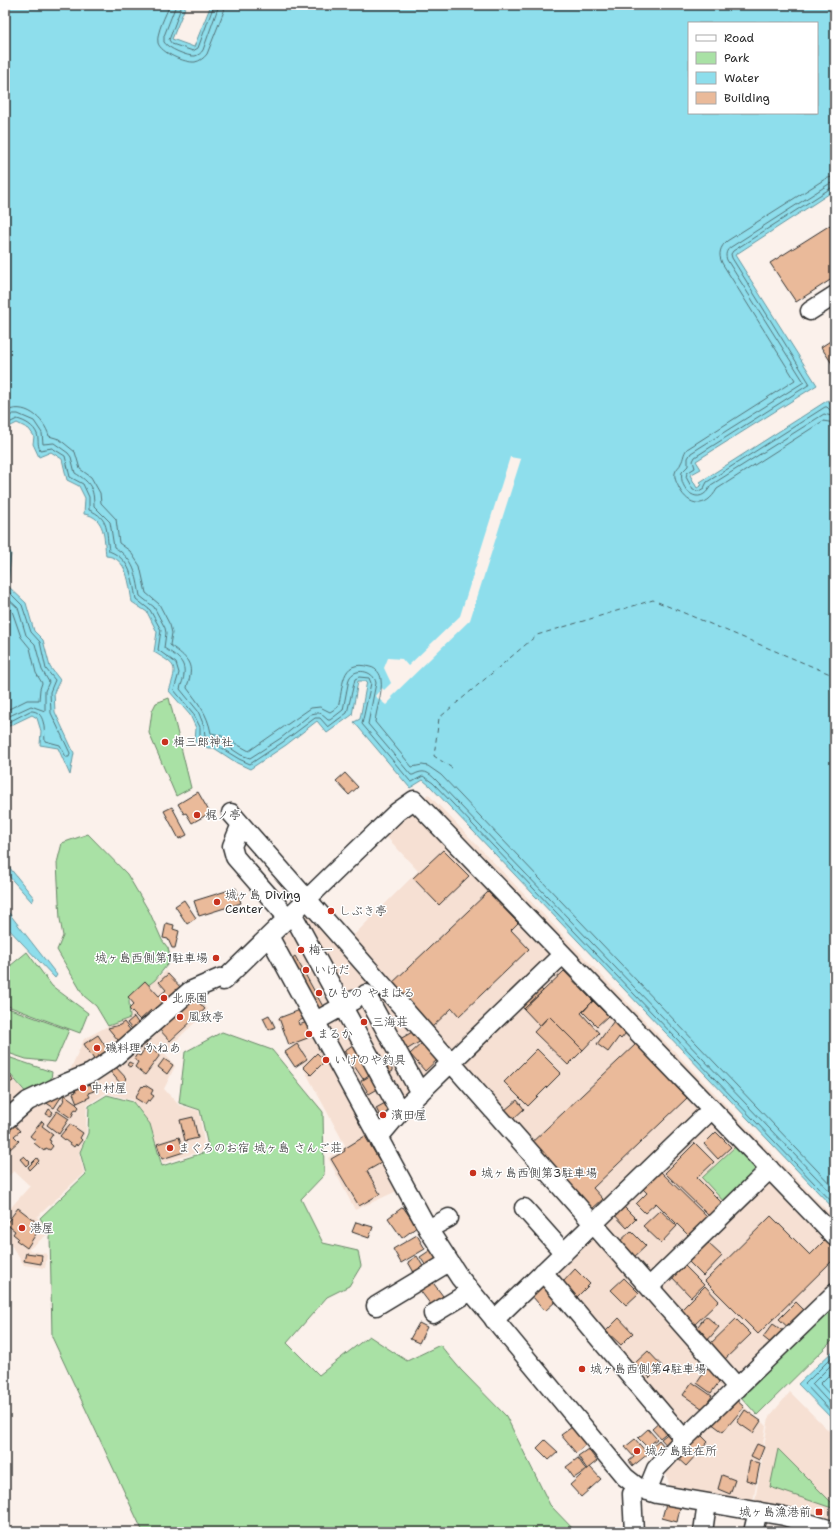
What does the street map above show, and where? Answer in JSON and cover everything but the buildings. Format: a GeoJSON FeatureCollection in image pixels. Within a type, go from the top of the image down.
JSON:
{"type":"FeatureCollection","features":[{"type":"Feature","properties":{"kind":"street"},"geometry":{"type":"LineString","coordinates":[[810,311],[835,295]]}},
{"type":"Feature","properties":{"kind":"street"},"geometry":{"type":"LineString","coordinates":[[5,1121],[28,1101],[90,1073],[112,1058],[190,991],[220,978],[223,981],[397,812],[414,800],[835,1237]]}},
{"type":"Feature","properties":{"kind":"street"},"geometry":{"type":"LineString","coordinates":[[400,1112],[344,1006],[290,916],[270,898],[235,857],[232,846],[235,826],[307,899],[738,1388]]}},
{"type":"Feature","properties":{"kind":"street"},"geometry":{"type":"LineString","coordinates":[[269,936],[428,1229],[449,1262],[494,1320],[625,1477],[643,1490],[657,1494],[758,1511],[803,1527],[835,1531]]}},
{"type":"Feature","properties":{"kind":"street"},"geometry":{"type":"LineString","coordinates":[[379,1137],[400,1112],[562,954]]}},
{"type":"Feature","properties":{"kind":"street"},"geometry":{"type":"LineString","coordinates":[[316,1021],[382,985]]}},
{"type":"Feature","properties":{"kind":"street"},"geometry":{"type":"LineString","coordinates":[[366,994],[420,1093]]}},
{"type":"Feature","properties":{"kind":"street"},"geometry":{"type":"LineString","coordinates":[[494,1320],[712,1109]]}},
{"type":"Feature","properties":{"kind":"street"},"geometry":{"type":"LineString","coordinates":[[649,1287],[770,1169]]}},
{"type":"Feature","properties":{"kind":"street"},"geometry":{"type":"LineString","coordinates":[[524,1208],[564,1253]]}},
{"type":"Feature","properties":{"kind":"street"},"geometry":{"type":"LineString","coordinates":[[428,1229],[449,1218]]}},
{"type":"Feature","properties":{"kind":"street"},"geometry":{"type":"LineString","coordinates":[[376,1306],[449,1262]]}},
{"type":"Feature","properties":{"kind":"street"},"geometry":{"type":"LineString","coordinates":[[543,1272],[684,1439]]}},
{"type":"Feature","properties":{"kind":"street"},"geometry":{"type":"LineString","coordinates":[[433,1314],[471,1291]]}},
{"type":"Feature","properties":{"kind":"street"},"geometry":{"type":"LineString","coordinates":[[634,1532],[632,1494],[643,1490],[656,1469],[684,1439],[835,1293]]}},
{"type":"Feature","properties":{"kind":"street"},"geometry":{"type":"LineString","coordinates":[[703,1532],[708,1503]]}},
{"type":"Feature","properties":{"kind":"street"},"geometry":{"type":"LineString","coordinates":[[753,1532],[758,1511]]}},
{"type":"Feature","properties":{"kind":"shaded area"},"geometry":{"type":"Polygon","coordinates":[[[428,794],[835,1219],[835,1281],[735,1381],[347,942],[418,871],[384,834],[428,794]]]}},
{"type":"Feature","properties":{"kind":"shaded area"},"geometry":{"type":"Polygon","coordinates":[[[306,911],[441,1061],[381,1122],[279,937],[306,911]]]}},
{"type":"Feature","properties":{"kind":"shaded area"},"geometry":{"type":"Polygon","coordinates":[[[166,971],[186,993],[189,990],[208,1010],[164,1052],[175,1066],[164,1089],[179,1105],[199,1111],[205,1150],[163,1163],[150,1124],[133,1100],[106,1093],[87,1105],[86,1132],[79,1153],[84,1173],[37,1217],[49,1233],[28,1250],[47,1254],[45,1268],[24,1265],[5,1236],[5,1214],[30,1186],[14,1171],[5,1179],[5,1073],[10,1075],[27,1095],[67,1077],[84,1039],[106,1027],[130,1018],[131,1000],[166,971]]]}},
{"type":"Feature","properties":{"kind":"shaded area"},"geometry":{"type":"Polygon","coordinates":[[[301,1010],[397,1191],[355,1210],[328,1158],[346,1147],[277,1019],[301,1010]]]}},
{"type":"Feature","properties":{"kind":"shaded area"},"geometry":{"type":"Polygon","coordinates":[[[591,1236],[725,1384],[685,1424],[552,1272],[591,1236]]]}},
{"type":"Feature","properties":{"kind":"shaded area"},"geometry":{"type":"Polygon","coordinates":[[[790,1392],[835,1437],[835,1524],[755,1501],[769,1417],[790,1392]]]}},
{"type":"Feature","properties":{"kind":"shaded area"},"geometry":{"type":"Polygon","coordinates":[[[737,1400],[766,1426],[753,1502],[670,1487],[665,1470],[737,1400]]]}},
{"type":"Feature","properties":{"kind":"green space"},"geometry":{"type":"Polygon","coordinates":[[[169,698],[191,788],[176,796],[149,733],[152,711],[156,703],[169,698]]]}},
{"type":"Feature","properties":{"kind":"green space"},"geometry":{"type":"Polygon","coordinates":[[[88,834],[127,874],[150,913],[162,940],[168,948],[171,960],[155,980],[129,1000],[130,1018],[108,1026],[96,1006],[84,996],[57,950],[63,936],[60,919],[57,863],[62,843],[88,834]]]}},
{"type":"Feature","properties":{"kind":"green space"},"geometry":{"type":"Polygon","coordinates":[[[27,952],[52,986],[88,1013],[80,1033],[5,1005],[5,970],[27,952]]]}},
{"type":"Feature","properties":{"kind":"green space"},"geometry":{"type":"Polygon","coordinates":[[[5,1007],[69,1030],[55,1062],[26,1059],[5,1052],[5,1007]]]}},
{"type":"Feature","properties":{"kind":"green space"},"geometry":{"type":"Polygon","coordinates":[[[222,1032],[272,1050],[323,1112],[324,1175],[301,1199],[323,1243],[358,1251],[361,1266],[349,1286],[327,1297],[287,1343],[319,1375],[369,1336],[407,1361],[440,1345],[461,1370],[506,1416],[550,1505],[576,1532],[143,1532],[52,1337],[50,1233],[40,1218],[86,1174],[80,1152],[88,1133],[89,1106],[107,1095],[133,1102],[150,1124],[162,1166],[209,1151],[200,1110],[179,1103],[185,1052],[222,1032]]]}},
{"type":"Feature","properties":{"kind":"green space"},"geometry":{"type":"Polygon","coordinates":[[[5,1057],[52,1072],[51,1079],[35,1088],[28,1095],[10,1074],[5,1073],[5,1057]]]}},
{"type":"Feature","properties":{"kind":"green space"},"geometry":{"type":"Polygon","coordinates":[[[737,1145],[761,1170],[726,1204],[702,1178],[737,1145]]]}},
{"type":"Feature","properties":{"kind":"green space"},"geometry":{"type":"Polygon","coordinates":[[[835,1304],[835,1338],[757,1415],[741,1397],[835,1304]]]}},
{"type":"Feature","properties":{"kind":"green space"},"geometry":{"type":"Polygon","coordinates":[[[778,1449],[835,1506],[835,1509],[770,1487],[778,1449]]]}},
{"type":"Feature","properties":{"kind":"water"},"geometry":{"type":"Polygon","coordinates":[[[5,5],[186,5],[172,39],[194,47],[211,5],[835,5],[835,190],[735,255],[817,385],[696,461],[701,469],[690,475],[697,488],[702,485],[700,482],[828,400],[833,408],[835,407],[835,1210],[430,786],[423,780],[410,788],[354,722],[360,719],[367,681],[358,681],[352,715],[327,733],[317,721],[286,745],[250,769],[237,763],[214,748],[208,748],[195,742],[196,728],[190,715],[169,691],[174,675],[173,667],[171,663],[154,652],[157,632],[147,612],[132,602],[126,573],[119,561],[106,556],[104,536],[100,524],[96,519],[84,514],[85,498],[79,486],[67,480],[62,459],[51,452],[39,457],[33,444],[34,436],[29,429],[17,423],[5,429],[5,5]]]}},
{"type":"Feature","properties":{"kind":"water"},"geometry":{"type":"Polygon","coordinates":[[[5,546],[11,553],[8,586],[26,603],[34,631],[43,640],[50,667],[60,680],[54,692],[55,712],[74,753],[70,775],[58,748],[40,745],[41,731],[37,718],[32,715],[5,728],[5,546]]]}},
{"type":"Feature","properties":{"kind":"water"},"geometry":{"type":"Polygon","coordinates":[[[5,862],[34,898],[32,902],[5,872],[5,862]]]}},
{"type":"Feature","properties":{"kind":"water"},"geometry":{"type":"Polygon","coordinates":[[[5,908],[57,975],[55,978],[5,925],[5,908]]]}},
{"type":"Feature","properties":{"kind":"water"},"geometry":{"type":"Polygon","coordinates":[[[835,1349],[835,1422],[798,1384],[835,1349]]]}},
{"type":"Feature","properties":{"kind":"pier"},"geometry":{"type":"Polygon","coordinates":[[[510,457],[521,459],[470,620],[391,697],[393,698],[386,705],[375,696],[382,688],[384,690],[391,683],[384,668],[388,658],[402,659],[408,666],[460,616],[510,457]]]}},
{"type":"Feature","properties":{"kind":"ferry route"},"geometry":{"type":"LineString","coordinates":[[452,768],[434,756],[439,718],[537,635],[653,600],[835,676]]}},
{"type":"Feature","properties":{"kind":"place","name":"楫三郎神社"},"geometry":{"type":"Point","coordinates":[165,742]}},
{"type":"Feature","properties":{"kind":"place","name":"梶ノ亭"},"geometry":{"type":"Point","coordinates":[197,815]}},
{"type":"Feature","properties":{"kind":"place","name":"城ヶ島 Diving Center"},"geometry":{"type":"Point","coordinates":[217,902]}},
{"type":"Feature","properties":{"kind":"place","name":"しぶき亭"},"geometry":{"type":"Point","coordinates":[331,911]}},
{"type":"Feature","properties":{"kind":"place","name":"梅一"},"geometry":{"type":"Point","coordinates":[301,950]}},
{"type":"Feature","properties":{"kind":"place","name":"城ヶ島西側第1駐車場"},"geometry":{"type":"Point","coordinates":[216,958]}},
{"type":"Feature","properties":{"kind":"place","name":"いけだ"},"geometry":{"type":"Point","coordinates":[306,970]}},
{"type":"Feature","properties":{"kind":"place","name":"ひもの やまはる"},"geometry":{"type":"Point","coordinates":[319,993]}},
{"type":"Feature","properties":{"kind":"place","name":"北原園"},"geometry":{"type":"Point","coordinates":[164,998]}},
{"type":"Feature","properties":{"kind":"place","name":"風致亭"},"geometry":{"type":"Point","coordinates":[180,1017]}},
{"type":"Feature","properties":{"kind":"place","name":"三海荘"},"geometry":{"type":"Point","coordinates":[364,1022]}},
{"type":"Feature","properties":{"kind":"place","name":"まるか"},"geometry":{"type":"Point","coordinates":[309,1034]}},
{"type":"Feature","properties":{"kind":"place","name":"磯料理 かねあ"},"geometry":{"type":"Point","coordinates":[97,1048]}},
{"type":"Feature","properties":{"kind":"place","name":"いけのや釣具"},"geometry":{"type":"Point","coordinates":[326,1060]}},
{"type":"Feature","properties":{"kind":"place","name":"中村屋"},"geometry":{"type":"Point","coordinates":[83,1088]}},
{"type":"Feature","properties":{"kind":"place","name":"濱田屋"},"geometry":{"type":"Point","coordinates":[383,1115]}},
{"type":"Feature","properties":{"kind":"place","name":"まぐろのお宿 城ヶ島 さんご荘"},"geometry":{"type":"Point","coordinates":[170,1148]}},
{"type":"Feature","properties":{"kind":"place","name":"城ヶ島西側第3駐車場"},"geometry":{"type":"Point","coordinates":[473,1173]}},
{"type":"Feature","properties":{"kind":"place","name":"港屋"},"geometry":{"type":"Point","coordinates":[22,1228]}},
{"type":"Feature","properties":{"kind":"place","name":"城ヶ島西側第4駐車場"},"geometry":{"type":"Point","coordinates":[582,1369]}},
{"type":"Feature","properties":{"kind":"place","name":"城ケ島駐在所"},"geometry":{"type":"Point","coordinates":[637,1451]}},
{"type":"Feature","properties":{"kind":"place","name":"城ヶ島漁港前"},"geometry":{"type":"Point","coordinates":[819,1512]}}]}
